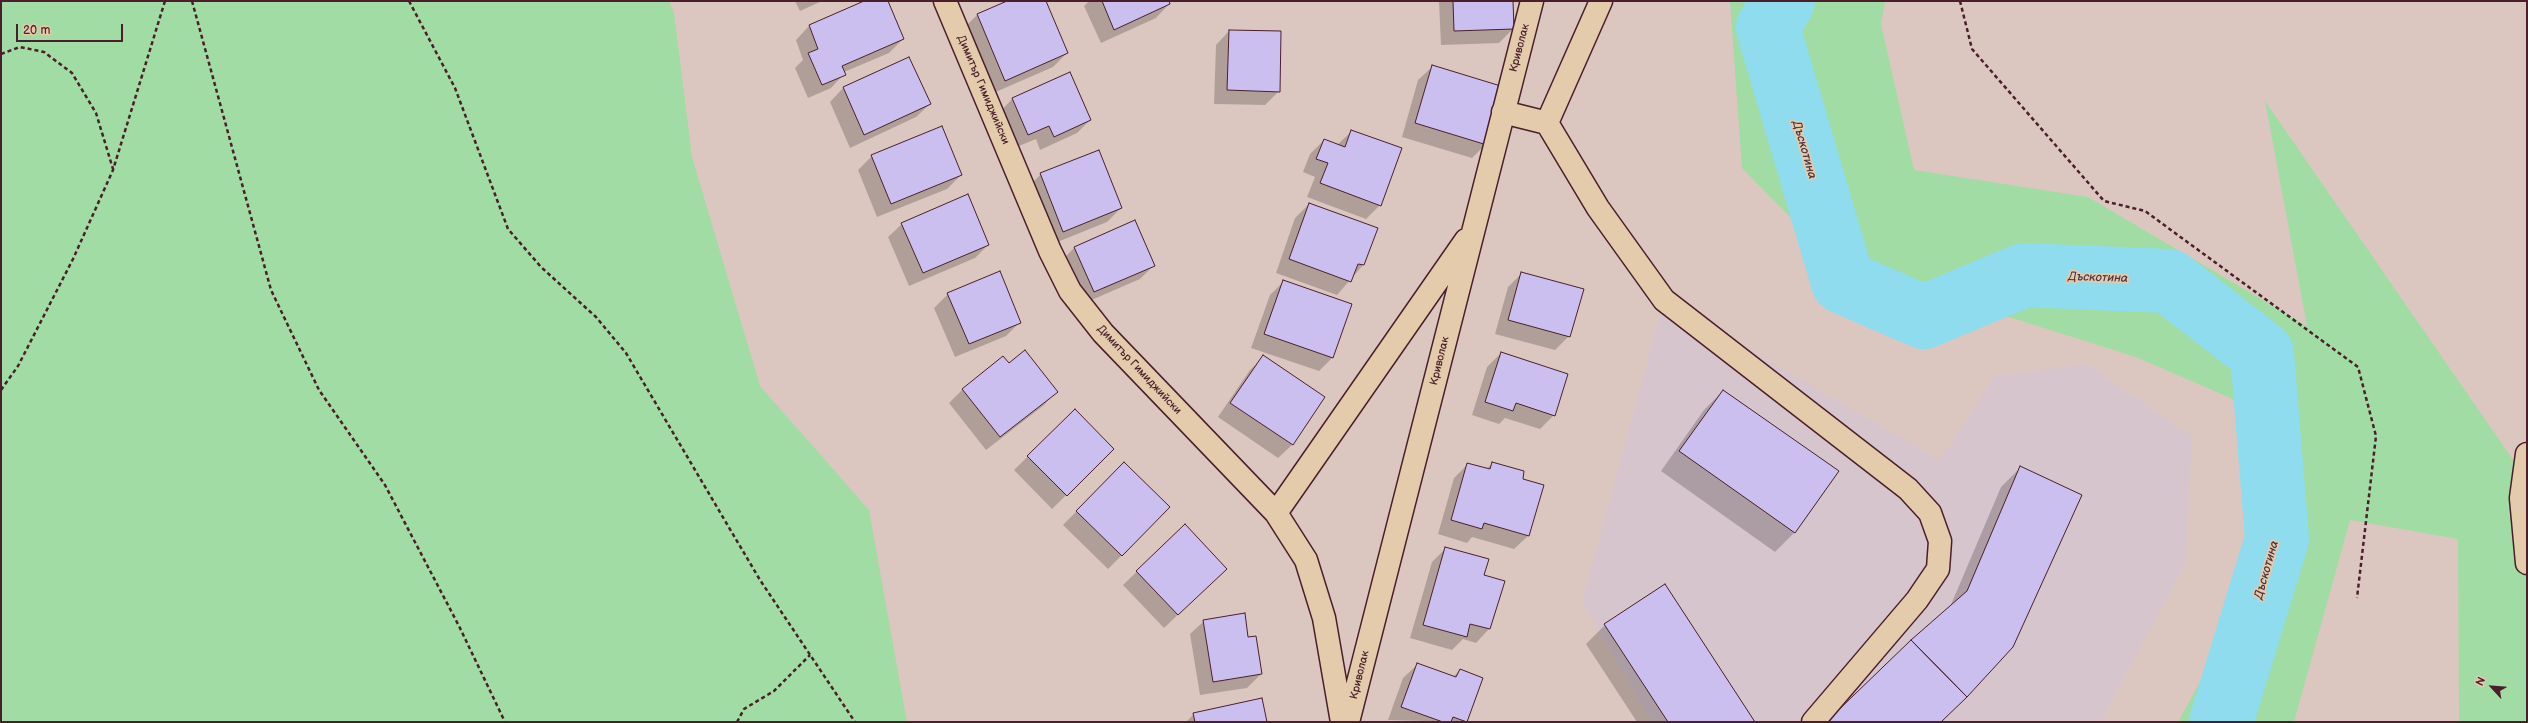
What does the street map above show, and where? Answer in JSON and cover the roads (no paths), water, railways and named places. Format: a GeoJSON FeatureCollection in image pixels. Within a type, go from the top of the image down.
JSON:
{"type":"FeatureCollection","features":[{"type":"Feature","properties":{"kind":"street","name":"Димитър Гимиджийски"},"geometry":{"type":"LineString","coordinates":[[946,1],[1050,251],[1070,291],[1103,334],[1276,513],[1306,560],[1324,618],[1342,722]]}},
{"type":"Feature","properties":{"kind":"street","name":"Криволак"},"geometry":{"type":"LineString","coordinates":[[1348,722],[1532,1]]}},
{"type":"Feature","properties":{"kind":"street"},"geometry":{"type":"LineString","coordinates":[[1547,123],[1601,1]]}},
{"type":"Feature","properties":{"kind":"street"},"geometry":{"type":"LineString","coordinates":[[1503,112],[1547,123],[1598,208],[1664,300],[1908,489],[1930,513],[1940,541],[1938,569],[1917,600],[1813,722]]}},
{"type":"Feature","properties":{"kind":"street"},"geometry":{"type":"LineString","coordinates":[[1276,513],[1473,229]]}},
{"type":"Feature","properties":{"kind":"street"},"geometry":{"type":"LineString","coordinates":[[2527,454],[2520,498],[2527,563]]}},
{"type":"Feature","properties":{"kind":"waterway","name":"Дъскотина"},"geometry":{"type":"LineString","coordinates":[[1783,1],[1768,28],[1843,282],[1924,317],[2024,275],[2169,281],[2262,353],[2277,539],[2221,722]]}}]}
